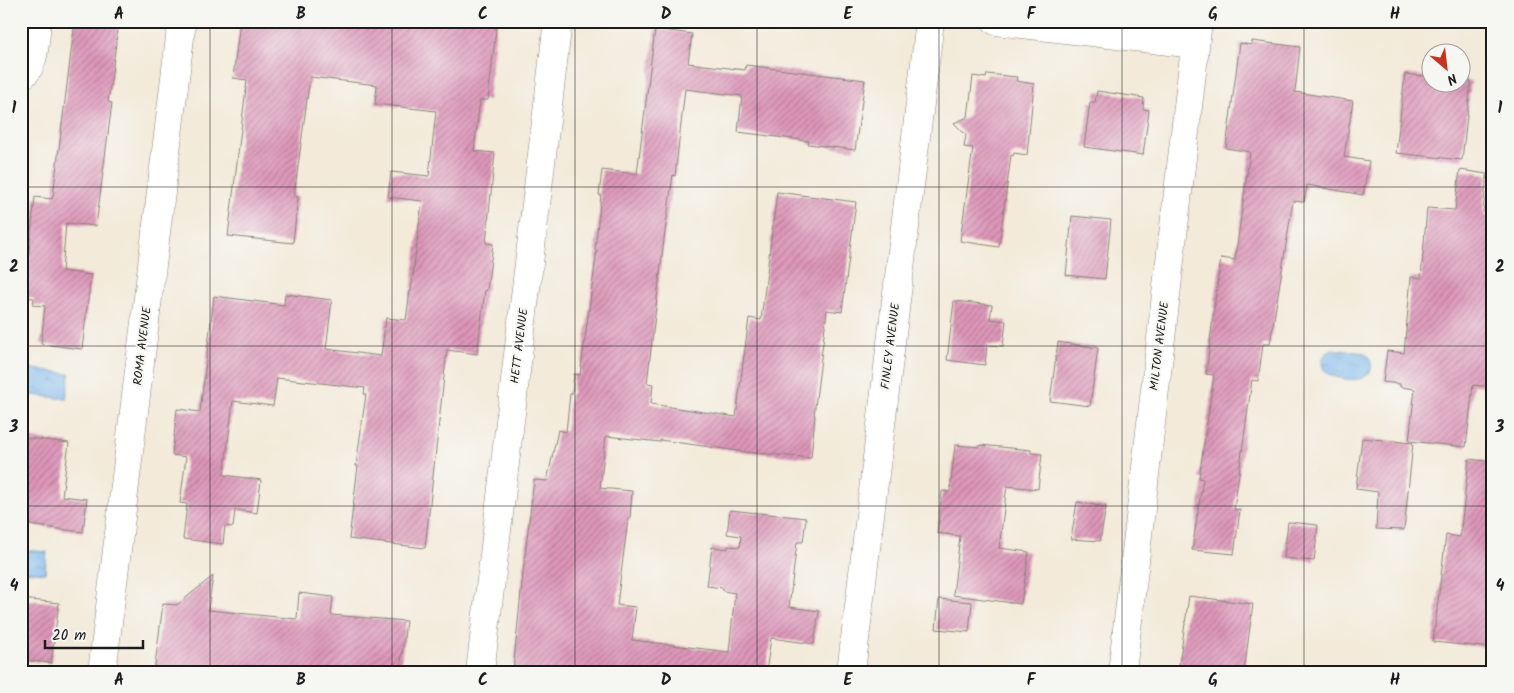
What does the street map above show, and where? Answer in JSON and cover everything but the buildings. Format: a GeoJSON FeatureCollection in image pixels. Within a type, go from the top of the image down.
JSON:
{"type":"FeatureCollection","features":[{"type":"Feature","properties":{"kind":"street"},"geometry":{"type":"LineString","coordinates":[[24,83],[32,59],[37,21]]}},
{"type":"Feature","properties":{"kind":"street","name":"ROMA AVENUE"},"geometry":{"type":"LineString","coordinates":[[102,672],[182,21]]}},
{"type":"Feature","properties":{"kind":"street","name":"HETT AVENUE"},"geometry":{"type":"LineString","coordinates":[[480,672],[558,21]]}},
{"type":"Feature","properties":{"kind":"street","name":"FINLEY AVENUE"},"geometry":{"type":"LineString","coordinates":[[851,672],[930,21]]}},
{"type":"Feature","properties":{"kind":"street"},"geometry":{"type":"LineString","coordinates":[[996,21],[1196,33]]}},
{"type":"Feature","properties":{"kind":"street","name":"MILTON AVENUE"},"geometry":{"type":"LineString","coordinates":[[1122,672],[1196,33]]}},
{"type":"Feature","properties":{"kind":"path"},"geometry":{"type":"LineString","coordinates":[[21,135],[24,83]]}},
{"type":"Feature","properties":{"kind":"water"},"geometry":{"type":"Polygon","coordinates":[[[1332,349],[1365,353],[1370,359],[1371,370],[1366,376],[1357,379],[1332,376],[1324,369],[1322,359],[1332,349]]]}},
{"type":"Feature","properties":{"kind":"water"},"geometry":{"type":"Polygon","coordinates":[[[28,368],[70,374],[66,399],[25,394],[28,368]]]}},
{"type":"Feature","properties":{"kind":"water"},"geometry":{"type":"Polygon","coordinates":[[[21,550],[47,552],[45,573],[21,571],[21,550]]]}}]}
